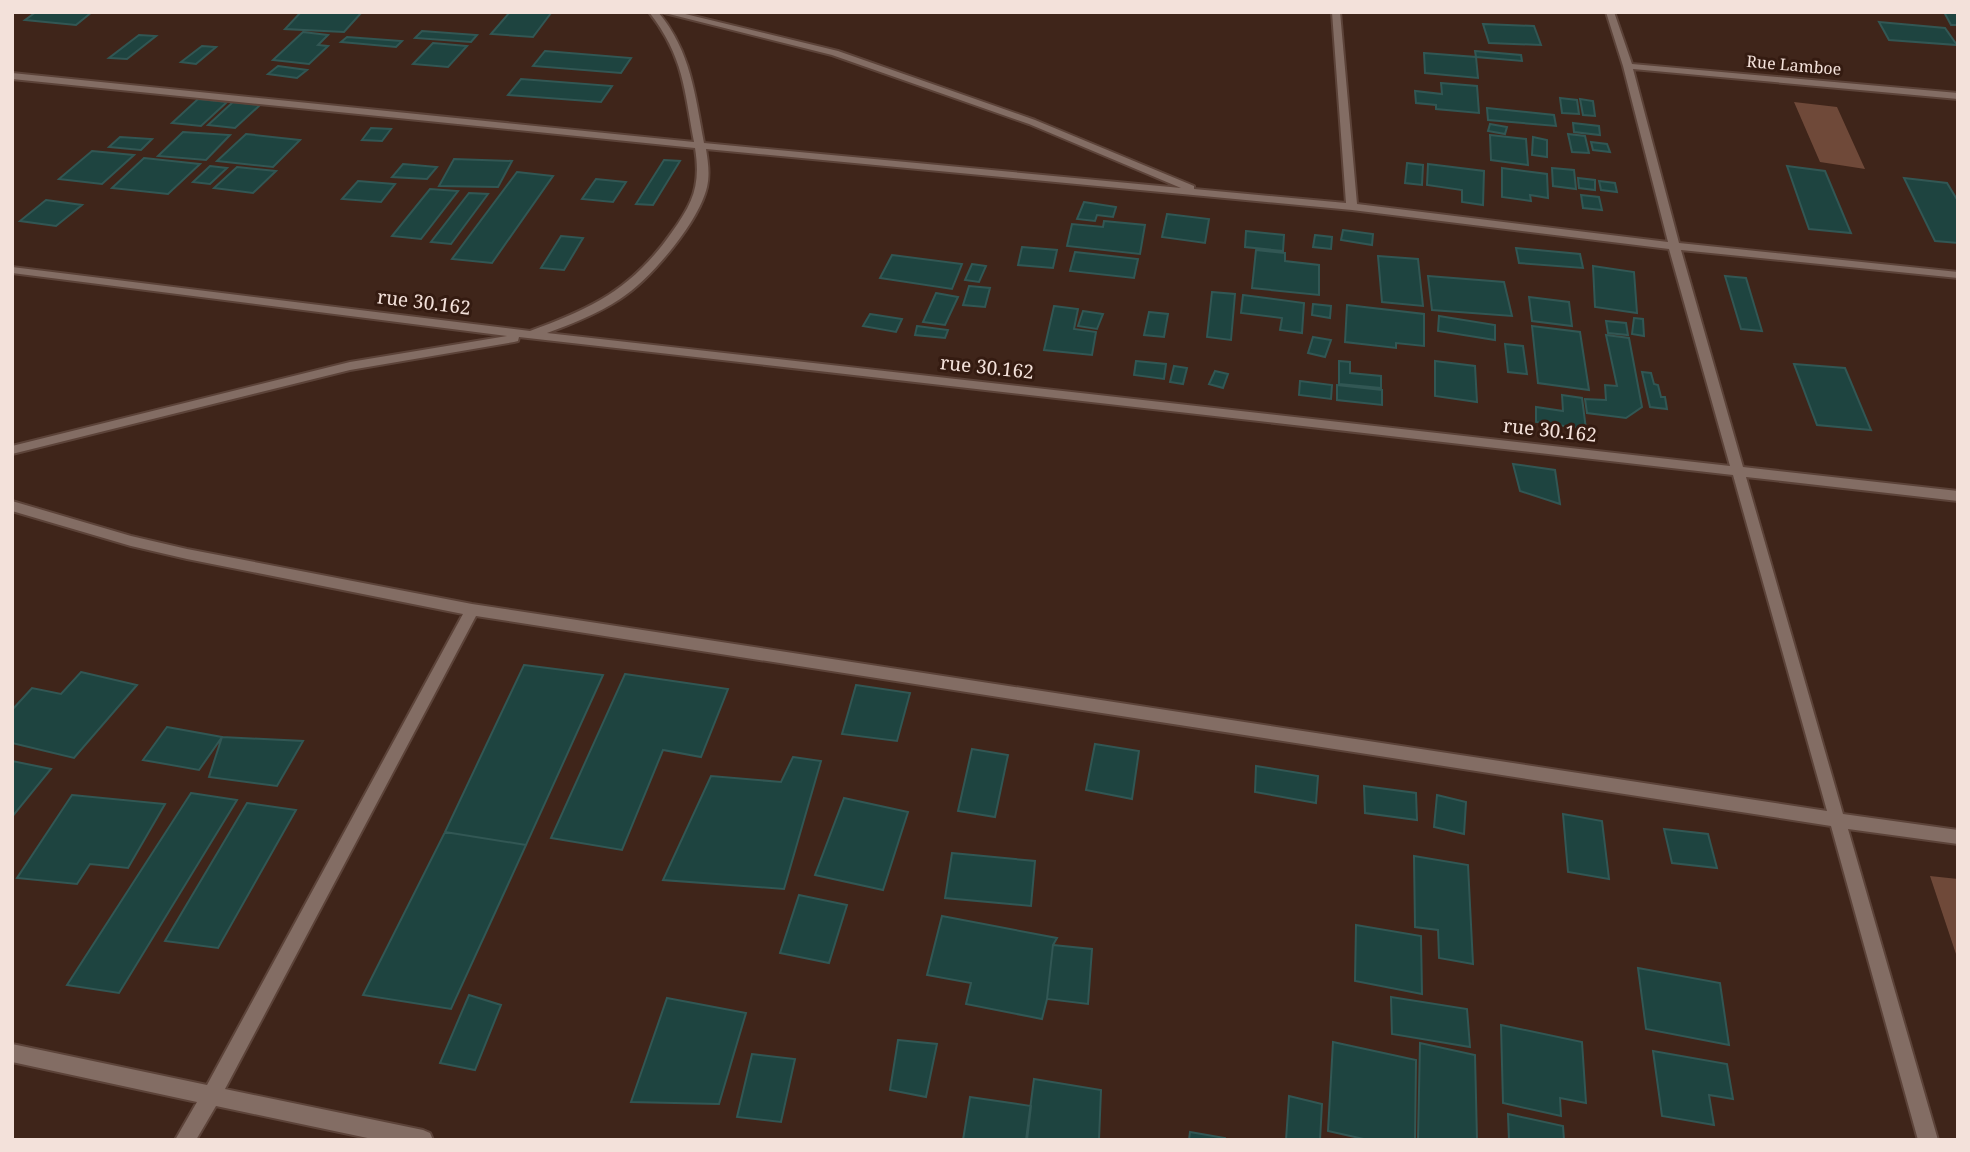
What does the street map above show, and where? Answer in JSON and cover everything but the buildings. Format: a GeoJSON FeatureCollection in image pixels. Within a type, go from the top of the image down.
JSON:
{"type":"FeatureCollection","features":[{"type":"Feature","properties":{"kind":"street"},"geometry":{"type":"LineString","coordinates":[[12,450],[350,366],[530,335],[590,313],[625,292],[663,255],[696,203],[703,179],[687,70],[666,26],[653,12]]}},
{"type":"Feature","properties":{"kind":"street"},"geometry":{"type":"LineString","coordinates":[[665,12],[835,52],[883,68],[1101,149],[1201,192]]}},
{"type":"Feature","properties":{"kind":"street"},"geometry":{"type":"LineString","coordinates":[[1336,12],[1352,207]]}},
{"type":"Feature","properties":{"kind":"street"},"geometry":{"type":"LineString","coordinates":[[1610,12],[1628,66],[1674,246],[1928,1140]]}},
{"type":"Feature","properties":{"kind":"street","name":"Rue Lamboe"},"geometry":{"type":"LineString","coordinates":[[1628,66],[1958,96]]}},
{"type":"Feature","properties":{"kind":"street"},"geometry":{"type":"LineString","coordinates":[[12,76],[1352,207],[1674,246],[1958,275]]}},
{"type":"Feature","properties":{"kind":"street","name":"rue 30.162"},"geometry":{"type":"LineString","coordinates":[[12,270],[530,335],[1958,496]]}},
{"type":"Feature","properties":{"kind":"street"},"geometry":{"type":"LineString","coordinates":[[12,506],[131,541],[187,554],[472,610],[1836,820],[1958,836]]}},
{"type":"Feature","properties":{"kind":"street"},"geometry":{"type":"LineString","coordinates":[[185,1140],[472,610]]}},
{"type":"Feature","properties":{"kind":"street"},"geometry":{"type":"LineString","coordinates":[[12,1053],[423,1140]]}},
{"type":"Feature","properties":{"kind":"shaded area"},"geometry":{"type":"Polygon","coordinates":[[[1794,102],[1837,107],[1865,169],[1820,162],[1794,102]]]}},
{"type":"Feature","properties":{"kind":"shaded area"},"geometry":{"type":"Polygon","coordinates":[[[1930,876],[1958,879],[1958,960],[1930,876]]]}}]}
